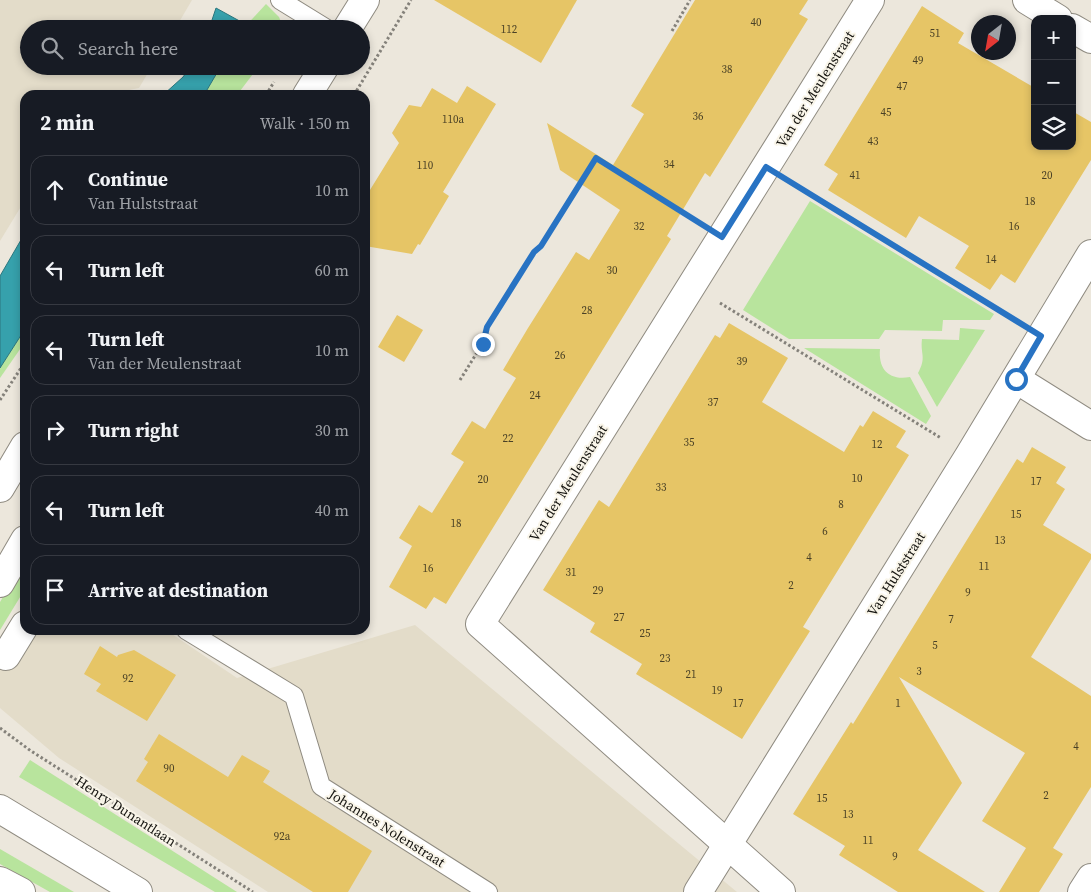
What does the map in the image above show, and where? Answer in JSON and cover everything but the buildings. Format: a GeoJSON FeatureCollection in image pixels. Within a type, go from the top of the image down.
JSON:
{"type":"FeatureCollection","features":[{"type":"Feature","properties":{"kind":"street"},"geometry":{"type":"LineString","coordinates":[[353,20],[365,0]]}},
{"type":"Feature","properties":{"kind":"street","name":"Van der Meulenstraat"},"geometry":{"type":"LineString","coordinates":[[781,892],[480,624],[870,0]]}},
{"type":"Feature","properties":{"kind":"street"},"geometry":{"type":"LineString","coordinates":[[1028,0],[1052,15]]}},
{"type":"Feature","properties":{"kind":"street"},"geometry":{"type":"LineString","coordinates":[[1076,30],[1091,39]]}},
{"type":"Feature","properties":{"kind":"street"},"geometry":{"type":"LineString","coordinates":[[311,90],[320,75]]}},
{"type":"Feature","properties":{"kind":"street","name":"Van Hulststraat"},"geometry":{"type":"LineString","coordinates":[[698,892],[969,456],[1091,254]]}},
{"type":"Feature","properties":{"kind":"street"},"geometry":{"type":"LineString","coordinates":[[1016,379],[1091,426]]}},
{"type":"Feature","properties":{"kind":"street"},"geometry":{"type":"LineString","coordinates":[[0,488],[20,454]]}},
{"type":"Feature","properties":{"kind":"street"},"geometry":{"type":"LineString","coordinates":[[0,583],[20,549]]}},
{"type":"Feature","properties":{"kind":"street"},"geometry":{"type":"LineString","coordinates":[[6,656],[20,633]]}},
{"type":"Feature","properties":{"kind":"street"},"geometry":{"type":"LineString","coordinates":[[0,810],[138,892]]}},
{"type":"Feature","properties":{"kind":"street"},"geometry":{"type":"LineString","coordinates":[[1082,892],[1091,878]]}},
{"type":"Feature","properties":{"kind":"street"},"geometry":{"type":"LineString","coordinates":[[0,881],[21,892]]}},
{"type":"Feature","properties":{"kind":"lane"},"geometry":{"type":"LineString","coordinates":[[280,0],[312,20]]}},
{"type":"Feature","properties":{"kind":"lane","name":"Johannes Nolenstraat"},"geometry":{"type":"LineString","coordinates":[[194,635],[294,696],[321,786],[488,892]]}},
{"type":"Feature","properties":{"kind":"path"},"geometry":{"type":"LineString","coordinates":[[370,68],[411,0]]}},
{"type":"Feature","properties":{"kind":"path"},"geometry":{"type":"LineString","coordinates":[[672,31],[690,0]]}},
{"type":"Feature","properties":{"kind":"path"},"geometry":{"type":"LineString","coordinates":[[357,90],[366,75]]}},
{"type":"Feature","properties":{"kind":"path"},"geometry":{"type":"LineString","coordinates":[[460,380],[483,344],[487,327],[596,158],[722,237]]}},
{"type":"Feature","properties":{"kind":"path"},"geometry":{"type":"LineString","coordinates":[[766,167],[1041,336]]}},
{"type":"Feature","properties":{"kind":"path"},"geometry":{"type":"LineString","coordinates":[[692,286],[969,456]]}},
{"type":"Feature","properties":{"kind":"path"},"geometry":{"type":"LineString","coordinates":[[0,400],[20,370]]}},
{"type":"Feature","properties":{"kind":"path","name":"Henry Dunantlaan"},"geometry":{"type":"LineString","coordinates":[[0,728],[32,751],[253,892]]}},
{"type":"Feature","properties":{"kind":"shaded area"},"geometry":{"type":"Polygon","coordinates":[[[0,0],[192,0],[180,20],[20,20],[20,75],[147,75],[139,88],[129,90],[20,90],[20,208],[0,241],[0,0]]]}},
{"type":"Feature","properties":{"kind":"shaded area"},"geometry":{"type":"Polygon","coordinates":[[[415,625],[737,892],[268,892],[59,758],[0,708],[0,659],[21,635],[173,635],[237,678],[415,625]]]}},
{"type":"Feature","properties":{"kind":"green space"},"geometry":{"type":"Polygon","coordinates":[[[266,4],[280,20],[251,20],[266,4]]]}},
{"type":"Feature","properties":{"kind":"green space"},"geometry":{"type":"Polygon","coordinates":[[[216,75],[252,75],[241,90],[207,90],[216,75]]]}},
{"type":"Feature","properties":{"kind":"green space"},"geometry":{"type":"Polygon","coordinates":[[[810,201],[994,314],[990,320],[943,320],[942,331],[885,330],[879,339],[789,339],[743,310],[810,201]]]}},
{"type":"Feature","properties":{"kind":"green space"},"geometry":{"type":"Polygon","coordinates":[[[960,328],[985,330],[937,407],[918,373],[923,359],[922,339],[959,340],[960,328]]]}},
{"type":"Feature","properties":{"kind":"green space"},"geometry":{"type":"Polygon","coordinates":[[[20,337],[20,349],[0,378],[0,368],[20,337]]]}},
{"type":"Feature","properties":{"kind":"green space"},"geometry":{"type":"Polygon","coordinates":[[[804,348],[880,349],[881,362],[886,372],[896,377],[910,377],[931,416],[926,424],[804,348]]]}},
{"type":"Feature","properties":{"kind":"green space"},"geometry":{"type":"Polygon","coordinates":[[[20,568],[20,597],[0,630],[0,602],[20,568]]]}},
{"type":"Feature","properties":{"kind":"green space"},"geometry":{"type":"Polygon","coordinates":[[[30,760],[237,892],[215,892],[19,777],[30,760]]]}},
{"type":"Feature","properties":{"kind":"green space"},"geometry":{"type":"Polygon","coordinates":[[[0,849],[74,892],[50,892],[0,864],[0,849]]]}},
{"type":"Feature","properties":{"kind":"water"},"geometry":{"type":"Polygon","coordinates":[[[216,8],[238,20],[212,20],[216,8]]]}},
{"type":"Feature","properties":{"kind":"water"},"geometry":{"type":"Polygon","coordinates":[[[184,75],[216,75],[207,90],[169,90],[184,75]]]}},
{"type":"Feature","properties":{"kind":"water"},"geometry":{"type":"Polygon","coordinates":[[[20,242],[20,337],[0,368],[0,276],[20,242]]]}},
{"type":"Feature","properties":{"kind":"route"},"geometry":{"type":"LineString","coordinates":[[483,344],[487,327],[596,158],[722,237],[766,167],[1041,336],[1016,379]]}}]}
